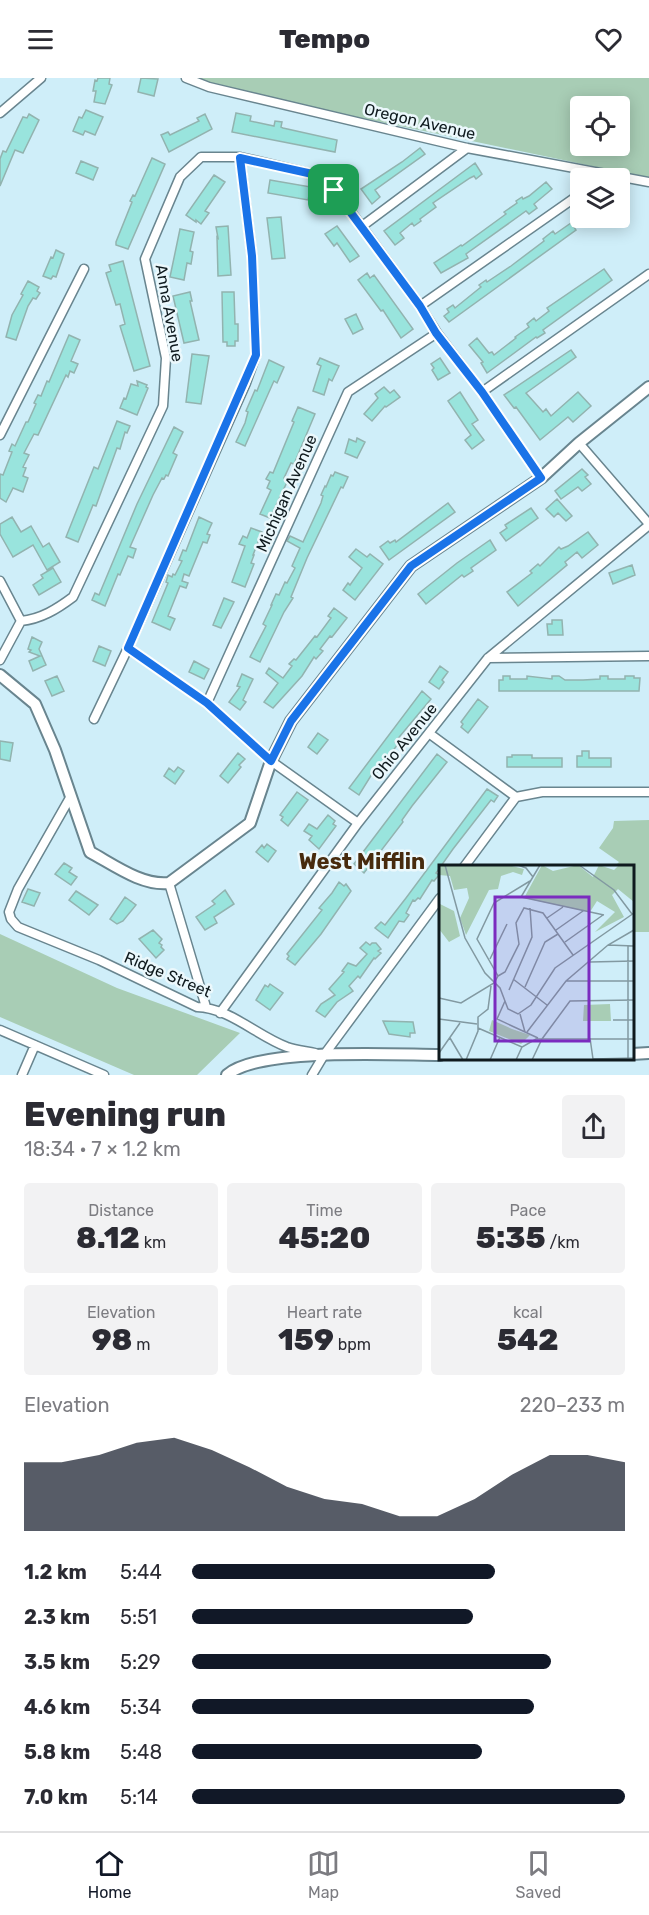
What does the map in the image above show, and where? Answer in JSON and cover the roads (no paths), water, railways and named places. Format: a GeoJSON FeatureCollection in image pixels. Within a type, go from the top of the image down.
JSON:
{"type":"FeatureCollection","features":[{"type":"Feature","properties":{"kind":"street"},"geometry":{"type":"LineString","coordinates":[[0,113],[41,78]]}},
{"type":"Feature","properties":{"kind":"street","name":"Oregon Avenue"},"geometry":{"type":"LineString","coordinates":[[186,78],[209,87],[467,148],[570,169]]}},
{"type":"Feature","properties":{"kind":"street"},"geometry":{"type":"LineString","coordinates":[[361,227],[467,148]]}},
{"type":"Feature","properties":{"kind":"street","name":"Anna Avenue"},"geometry":{"type":"LineString","coordinates":[[21,621],[31,620],[55,611],[73,597],[163,406],[166,358],[145,259],[180,177],[201,158],[240,158],[317,175],[334,190],[420,306],[436,333],[482,392],[541,478]]}},
{"type":"Feature","properties":{"kind":"street"},"geometry":{"type":"LineString","coordinates":[[94,719],[128,648],[256,355],[252,256],[240,158]]}},
{"type":"Feature","properties":{"kind":"street","name":"Oregon Avenue"},"geometry":{"type":"LineString","coordinates":[[630,180],[649,183]]}},
{"type":"Feature","properties":{"kind":"street"},"geometry":{"type":"LineString","coordinates":[[420,306],[570,201]]}},
{"type":"Feature","properties":{"kind":"street"},"geometry":{"type":"LineString","coordinates":[[0,435],[84,268]]}},
{"type":"Feature","properties":{"kind":"street"},"geometry":{"type":"LineString","coordinates":[[482,392],[649,274]]}},
{"type":"Feature","properties":{"kind":"street","name":"Michigan Avenue"},"geometry":{"type":"LineString","coordinates":[[207,703],[348,392],[436,333]]}},
{"type":"Feature","properties":{"kind":"street"},"geometry":{"type":"LineString","coordinates":[[0,675],[35,704],[55,750],[90,852],[134,876],[157,885],[170,883],[250,822],[271,761],[291,721],[411,566],[541,478],[579,443],[649,387]]}},
{"type":"Feature","properties":{"kind":"street"},"geometry":{"type":"LineString","coordinates":[[579,443],[649,524]]}},
{"type":"Feature","properties":{"kind":"street","name":"Ohio Avenue"},"geometry":{"type":"LineString","coordinates":[[220,1013],[358,823],[488,658],[649,524]]}},
{"type":"Feature","properties":{"kind":"street"},"geometry":{"type":"LineString","coordinates":[[0,581],[21,621],[0,660]]}},
{"type":"Feature","properties":{"kind":"street"},"geometry":{"type":"LineString","coordinates":[[128,648],[207,703],[271,761],[358,823]]}},
{"type":"Feature","properties":{"kind":"street"},"geometry":{"type":"LineString","coordinates":[[488,658],[649,656]]}},
{"type":"Feature","properties":{"kind":"street"},"geometry":{"type":"LineString","coordinates":[[430,734],[516,796],[542,792],[649,792]]}},
{"type":"Feature","properties":{"kind":"street","name":"Ridge Street"},"geometry":{"type":"LineString","coordinates":[[71,796],[18,889],[9,912],[11,919],[18,927],[99,960],[197,1007],[206,1007],[220,1013],[286,1047],[324,1055]]}},
{"type":"Feature","properties":{"kind":"street"},"geometry":{"type":"LineString","coordinates":[[465,865],[516,796]]}},
{"type":"Feature","properties":{"kind":"street"},"geometry":{"type":"LineString","coordinates":[[170,883],[206,1007]]}},
{"type":"Feature","properties":{"kind":"street"},"geometry":{"type":"LineString","coordinates":[[312,1075],[324,1055],[439,901]]}},
{"type":"Feature","properties":{"kind":"street"},"geometry":{"type":"LineString","coordinates":[[0,1030],[104,1075]]}},
{"type":"Feature","properties":{"kind":"street"},"geometry":{"type":"LineString","coordinates":[[22,1075],[35,1045]]}},
{"type":"Feature","properties":{"kind":"street"},"geometry":{"type":"LineString","coordinates":[[634,1054],[649,1053]]}},
{"type":"Feature","properties":{"kind":"street"},"geometry":{"type":"LineString","coordinates":[[227,1075],[235,1069],[282,1057],[439,1055]]}},
{"type":"Feature","properties":{"kind":"district","name":"West Mifflin"},"geometry":{"type":"Point","coordinates":[362,861]}}]}
